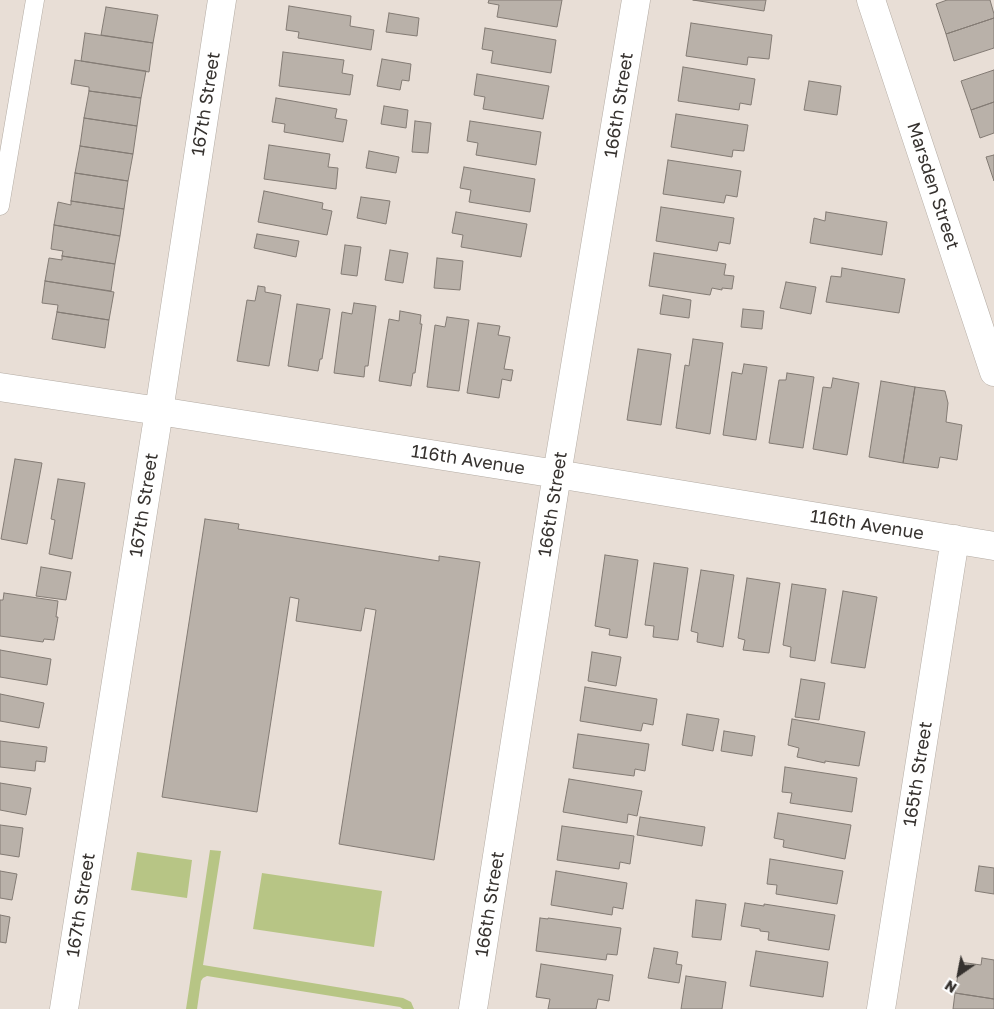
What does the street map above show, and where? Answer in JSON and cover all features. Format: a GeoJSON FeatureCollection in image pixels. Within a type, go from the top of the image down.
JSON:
{"type":"FeatureCollection","features":[{"type":"Feature","properties":{"kind":"street","name":"167th Street"},"geometry":{"type":"LineString","coordinates":[[64,1009],[222,0]]}},
{"type":"Feature","properties":{"kind":"street","name":"166th Street"},"geometry":{"type":"LineString","coordinates":[[474,1009],[557,474],[636,0]]}},
{"type":"Feature","properties":{"kind":"street","name":"Marsden Street"},"geometry":{"type":"LineString","coordinates":[[871,0],[994,372]]}},
{"type":"Feature","properties":{"kind":"street","name":"116th Avenue"},"geometry":{"type":"LineString","coordinates":[[0,387],[557,474],[994,546]]}},
{"type":"Feature","properties":{"kind":"street","name":"165th Street"},"geometry":{"type":"LineString","coordinates":[[882,1009],[955,539]]}},
{"type":"Feature","properties":{"kind":"lane"},"geometry":{"type":"LineString","coordinates":[[0,206],[35,0]]}},
{"type":"Feature","properties":{"kind":"green space"},"geometry":{"type":"Polygon","coordinates":[[[210,850],[221,851],[203,965],[403,998],[411,1002],[414,1009],[403,1009],[207,976],[201,981],[197,1009],[186,1009],[210,850]]]}},
{"type":"Feature","properties":{"kind":"green space"},"geometry":{"type":"Polygon","coordinates":[[[137,852],[192,860],[187,898],[131,890],[137,852]]]}},
{"type":"Feature","properties":{"kind":"green space"},"geometry":{"type":"Polygon","coordinates":[[[262,873],[382,891],[374,947],[253,929],[262,873]]]}},
{"type":"Feature","properties":{"kind":"building"},"geometry":{"type":"Polygon","coordinates":[[[489,0],[562,0],[557,27],[497,17],[499,5],[488,3],[489,0]]]}},
{"type":"Feature","properties":{"kind":"building"},"geometry":{"type":"Polygon","coordinates":[[[693,0],[766,0],[764,11],[693,0]]]}},
{"type":"Feature","properties":{"kind":"building"},"geometry":{"type":"Polygon","coordinates":[[[947,0],[990,0],[994,18],[946,34],[936,4],[947,0]]]}},
{"type":"Feature","properties":{"kind":"building"},"geometry":{"type":"Polygon","coordinates":[[[289,6],[351,16],[350,26],[374,30],[371,50],[298,38],[299,32],[286,30],[289,6]]]}},
{"type":"Feature","properties":{"kind":"building"},"geometry":{"type":"Polygon","coordinates":[[[106,7],[158,15],[153,43],[101,35],[106,7]]]}},
{"type":"Feature","properties":{"kind":"building"},"geometry":{"type":"Polygon","coordinates":[[[389,13],[419,18],[417,36],[386,32],[389,13]]]}},
{"type":"Feature","properties":{"kind":"building"},"geometry":{"type":"Polygon","coordinates":[[[994,18],[994,48],[954,61],[946,34],[994,18]]]}},
{"type":"Feature","properties":{"kind":"building"},"geometry":{"type":"Polygon","coordinates":[[[691,23],[772,35],[769,59],[748,57],[747,65],[686,56],[691,23]]]}},
{"type":"Feature","properties":{"kind":"building"},"geometry":{"type":"Polygon","coordinates":[[[485,28],[556,40],[551,73],[491,63],[493,51],[482,49],[485,28]]]}},
{"type":"Feature","properties":{"kind":"building"},"geometry":{"type":"Polygon","coordinates":[[[85,33],[153,43],[149,72],[81,61],[85,33]]]}},
{"type":"Feature","properties":{"kind":"building"},"geometry":{"type":"Polygon","coordinates":[[[283,52],[344,60],[342,73],[353,75],[350,95],[279,86],[283,52]]]}},
{"type":"Feature","properties":{"kind":"building"},"geometry":{"type":"Polygon","coordinates":[[[382,59],[411,64],[409,81],[402,80],[400,90],[377,86],[382,59]]]}},
{"type":"Feature","properties":{"kind":"building"},"geometry":{"type":"Polygon","coordinates":[[[75,60],[146,71],[141,98],[89,91],[89,87],[71,84],[75,60]]]}},
{"type":"Feature","properties":{"kind":"building"},"geometry":{"type":"Polygon","coordinates":[[[683,67],[755,79],[751,105],[740,103],[739,110],[678,101],[683,67]]]}},
{"type":"Feature","properties":{"kind":"building"},"geometry":{"type":"Polygon","coordinates":[[[994,70],[994,102],[971,110],[961,81],[994,70]]]}},
{"type":"Feature","properties":{"kind":"building"},"geometry":{"type":"Polygon","coordinates":[[[477,74],[549,86],[543,119],[483,109],[485,97],[474,95],[477,74]]]}},
{"type":"Feature","properties":{"kind":"building"},"geometry":{"type":"Polygon","coordinates":[[[809,81],[841,86],[837,115],[804,110],[809,81]]]}},
{"type":"Feature","properties":{"kind":"building"},"geometry":{"type":"Polygon","coordinates":[[[89,91],[141,98],[137,126],[84,118],[89,91]]]}},
{"type":"Feature","properties":{"kind":"building"},"geometry":{"type":"Polygon","coordinates":[[[276,98],[337,109],[335,118],[347,120],[343,142],[284,132],[285,124],[272,122],[276,98]]]}},
{"type":"Feature","properties":{"kind":"building"},"geometry":{"type":"Polygon","coordinates":[[[994,102],[994,133],[980,138],[971,110],[994,102]]]}},
{"type":"Feature","properties":{"kind":"building"},"geometry":{"type":"Polygon","coordinates":[[[384,106],[408,110],[406,128],[381,124],[384,106]]]}},
{"type":"Feature","properties":{"kind":"building"},"geometry":{"type":"Polygon","coordinates":[[[676,114],[748,125],[744,151],[733,150],[732,157],[671,147],[676,114]]]}},
{"type":"Feature","properties":{"kind":"building"},"geometry":{"type":"Polygon","coordinates":[[[84,118],[137,126],[133,154],[80,146],[84,118]]]}},
{"type":"Feature","properties":{"kind":"building"},"geometry":{"type":"Polygon","coordinates":[[[415,121],[431,123],[428,153],[412,152],[415,121]]]}},
{"type":"Feature","properties":{"kind":"building"},"geometry":{"type":"Polygon","coordinates":[[[470,121],[541,132],[536,165],[476,155],[478,143],[467,141],[470,121]]]}},
{"type":"Feature","properties":{"kind":"building"},"geometry":{"type":"Polygon","coordinates":[[[269,145],[330,154],[328,167],[338,168],[336,189],[264,179],[269,145]]]}},
{"type":"Feature","properties":{"kind":"building"},"geometry":{"type":"Polygon","coordinates":[[[80,146],[133,154],[128,181],[75,173],[80,146]]]}},
{"type":"Feature","properties":{"kind":"building"},"geometry":{"type":"Polygon","coordinates":[[[369,151],[399,157],[396,173],[366,168],[369,151]]]}},
{"type":"Feature","properties":{"kind":"building"},"geometry":{"type":"Polygon","coordinates":[[[994,155],[994,181],[986,157],[994,155]]]}},
{"type":"Feature","properties":{"kind":"building"},"geometry":{"type":"Polygon","coordinates":[[[668,160],[741,171],[737,197],[726,195],[724,203],[663,194],[668,160]]]}},
{"type":"Feature","properties":{"kind":"building"},"geometry":{"type":"Polygon","coordinates":[[[464,167],[535,179],[530,212],[469,202],[471,190],[460,188],[464,167]]]}},
{"type":"Feature","properties":{"kind":"building"},"geometry":{"type":"Polygon","coordinates":[[[75,173],[128,181],[124,209],[71,201],[75,173]]]}},
{"type":"Feature","properties":{"kind":"building"},"geometry":{"type":"Polygon","coordinates":[[[264,191],[323,203],[322,209],[332,211],[327,235],[258,222],[264,191]]]}},
{"type":"Feature","properties":{"kind":"building"},"geometry":{"type":"Polygon","coordinates":[[[361,197],[390,201],[386,224],[357,218],[361,197]]]}},
{"type":"Feature","properties":{"kind":"building"},"geometry":{"type":"Polygon","coordinates":[[[71,201],[124,209],[120,236],[54,225],[58,202],[71,205],[71,201]]]}},
{"type":"Feature","properties":{"kind":"building"},"geometry":{"type":"Polygon","coordinates":[[[661,207],[734,218],[730,244],[719,242],[717,251],[656,241],[661,207]]]}},
{"type":"Feature","properties":{"kind":"building"},"geometry":{"type":"Polygon","coordinates":[[[456,212],[527,224],[521,257],[461,247],[463,235],[452,233],[456,212]]]}},
{"type":"Feature","properties":{"kind":"building"},"geometry":{"type":"Polygon","coordinates":[[[826,212],[887,222],[882,255],[810,243],[814,218],[825,221],[826,212]]]}},
{"type":"Feature","properties":{"kind":"building"},"geometry":{"type":"Polygon","coordinates":[[[54,225],[120,236],[115,264],[62,256],[63,251],[51,249],[54,225]]]}},
{"type":"Feature","properties":{"kind":"building"},"geometry":{"type":"Polygon","coordinates":[[[257,234],[299,241],[296,257],[254,248],[257,234]]]}},
{"type":"Feature","properties":{"kind":"building"},"geometry":{"type":"Polygon","coordinates":[[[345,245],[361,247],[357,276],[341,274],[345,245]]]}},
{"type":"Feature","properties":{"kind":"building"},"geometry":{"type":"Polygon","coordinates":[[[390,250],[408,253],[403,283],[385,280],[390,250]]]}},
{"type":"Feature","properties":{"kind":"building"},"geometry":{"type":"Polygon","coordinates":[[[654,253],[726,264],[724,275],[734,276],[732,289],[712,288],[710,295],[649,286],[654,253]]]}},
{"type":"Feature","properties":{"kind":"building"},"geometry":{"type":"Polygon","coordinates":[[[62,256],[115,264],[111,291],[45,281],[49,258],[62,260],[62,256]]]}},
{"type":"Feature","properties":{"kind":"building"},"geometry":{"type":"Polygon","coordinates":[[[437,258],[463,261],[460,290],[434,288],[437,258]]]}},
{"type":"Feature","properties":{"kind":"building"},"geometry":{"type":"Polygon","coordinates":[[[842,268],[905,279],[899,313],[826,302],[831,276],[841,277],[842,268]]]}},
{"type":"Feature","properties":{"kind":"building"},"geometry":{"type":"Polygon","coordinates":[[[45,281],[114,292],[109,320],[57,312],[58,305],[42,303],[45,281]]]}},
{"type":"Feature","properties":{"kind":"building"},"geometry":{"type":"Polygon","coordinates":[[[786,282],[816,287],[811,314],[780,308],[786,282]]]}},
{"type":"Feature","properties":{"kind":"building"},"geometry":{"type":"Polygon","coordinates":[[[258,286],[265,287],[265,292],[281,295],[269,366],[237,361],[247,300],[255,301],[258,286]]]}},
{"type":"Feature","properties":{"kind":"building"},"geometry":{"type":"Polygon","coordinates":[[[663,295],[691,300],[689,318],[660,314],[663,295]]]}},
{"type":"Feature","properties":{"kind":"building"},"geometry":{"type":"Polygon","coordinates":[[[354,303],[376,306],[368,366],[365,366],[364,377],[334,373],[342,312],[352,314],[354,303]]]}},
{"type":"Feature","properties":{"kind":"building"},"geometry":{"type":"Polygon","coordinates":[[[297,304],[330,309],[322,359],[320,359],[318,371],[288,366],[297,304]]]}},
{"type":"Feature","properties":{"kind":"building"},"geometry":{"type":"Polygon","coordinates":[[[743,309],[764,311],[762,329],[741,327],[743,309]]]}},
{"type":"Feature","properties":{"kind":"building"},"geometry":{"type":"Polygon","coordinates":[[[400,311],[421,315],[420,324],[422,324],[415,373],[413,373],[411,386],[379,381],[389,319],[399,321],[400,311]]]}},
{"type":"Feature","properties":{"kind":"building"},"geometry":{"type":"Polygon","coordinates":[[[57,312],[109,320],[105,348],[52,339],[57,312]]]}},
{"type":"Feature","properties":{"kind":"building"},"geometry":{"type":"Polygon","coordinates":[[[447,317],[469,320],[459,391],[427,387],[435,325],[445,327],[447,317]]]}},
{"type":"Feature","properties":{"kind":"building"},"geometry":{"type":"Polygon","coordinates":[[[478,323],[500,326],[498,335],[510,337],[504,369],[513,370],[511,381],[502,379],[499,398],[467,393],[478,323]]]}},
{"type":"Feature","properties":{"kind":"building"},"geometry":{"type":"Polygon","coordinates":[[[693,339],[723,343],[710,434],[676,428],[685,365],[689,366],[693,339]]]}},
{"type":"Feature","properties":{"kind":"building"},"geometry":{"type":"Polygon","coordinates":[[[638,349],[671,354],[661,425],[627,420],[638,349]]]}},
{"type":"Feature","properties":{"kind":"building"},"geometry":{"type":"Polygon","coordinates":[[[744,364],[767,367],[756,440],[723,435],[732,372],[742,374],[744,364]]]}},
{"type":"Feature","properties":{"kind":"building"},"geometry":{"type":"Polygon","coordinates":[[[787,373],[814,377],[803,448],[769,443],[779,380],[786,380],[787,373]]]}},
{"type":"Feature","properties":{"kind":"building"},"geometry":{"type":"Polygon","coordinates":[[[833,378],[859,383],[847,455],[813,449],[823,387],[831,388],[833,378]]]}},
{"type":"Feature","properties":{"kind":"building"},"geometry":{"type":"Polygon","coordinates":[[[881,381],[915,387],[903,463],[869,457],[881,381]]]}},
{"type":"Feature","properties":{"kind":"building"},"geometry":{"type":"Polygon","coordinates":[[[915,387],[945,391],[948,403],[946,422],[962,425],[957,460],[940,457],[938,468],[903,463],[915,387]]]}},
{"type":"Feature","properties":{"kind":"building"},"geometry":{"type":"Polygon","coordinates":[[[15,459],[42,463],[27,544],[1,539],[15,459]]]}},
{"type":"Feature","properties":{"kind":"building"},"geometry":{"type":"Polygon","coordinates":[[[58,479],[85,483],[72,559],[49,554],[55,520],[51,519],[58,479]]]}},
{"type":"Feature","properties":{"kind":"building"},"geometry":{"type":"Polygon","coordinates":[[[205,519],[239,524],[238,529],[439,561],[439,556],[480,562],[434,860],[339,844],[376,610],[365,608],[361,631],[296,621],[299,599],[290,597],[257,812],[162,797],[205,519]]]}},
{"type":"Feature","properties":{"kind":"building"},"geometry":{"type":"Polygon","coordinates":[[[605,555],[638,560],[627,638],[609,635],[610,629],[595,626],[605,555]]]}},
{"type":"Feature","properties":{"kind":"building"},"geometry":{"type":"Polygon","coordinates":[[[654,563],[688,568],[678,640],[653,637],[654,626],[645,625],[654,563]]]}},
{"type":"Feature","properties":{"kind":"building"},"geometry":{"type":"Polygon","coordinates":[[[41,567],[71,572],[66,600],[36,596],[41,567]]]}},
{"type":"Feature","properties":{"kind":"building"},"geometry":{"type":"Polygon","coordinates":[[[701,570],[734,575],[723,647],[697,642],[698,633],[691,631],[701,570]]]}},
{"type":"Feature","properties":{"kind":"building"},"geometry":{"type":"Polygon","coordinates":[[[747,578],[780,583],[769,653],[743,650],[745,640],[738,638],[747,578]]]}},
{"type":"Feature","properties":{"kind":"building"},"geometry":{"type":"Polygon","coordinates":[[[792,584],[826,589],[815,661],[790,657],[791,647],[783,645],[792,584]]]}},
{"type":"Feature","properties":{"kind":"building"},"geometry":{"type":"Polygon","coordinates":[[[843,591],[877,597],[865,668],[831,663],[843,591]]]}},
{"type":"Feature","properties":{"kind":"building"},"geometry":{"type":"Polygon","coordinates":[[[4,593],[58,601],[56,617],[58,617],[54,640],[44,639],[43,642],[0,636],[0,600],[3,600],[4,593]]]}},
{"type":"Feature","properties":{"kind":"building"},"geometry":{"type":"Polygon","coordinates":[[[0,650],[51,659],[47,685],[0,677],[0,650]]]}},
{"type":"Feature","properties":{"kind":"building"},"geometry":{"type":"Polygon","coordinates":[[[592,652],[621,657],[616,686],[588,681],[592,652]]]}},
{"type":"Feature","properties":{"kind":"building"},"geometry":{"type":"Polygon","coordinates":[[[801,679],[825,683],[819,720],[795,717],[801,679]]]}},
{"type":"Feature","properties":{"kind":"building"},"geometry":{"type":"Polygon","coordinates":[[[585,687],[657,699],[653,725],[643,723],[641,731],[580,721],[585,687]]]}},
{"type":"Feature","properties":{"kind":"building"},"geometry":{"type":"Polygon","coordinates":[[[0,694],[44,703],[39,728],[0,721],[0,694]]]}},
{"type":"Feature","properties":{"kind":"building"},"geometry":{"type":"Polygon","coordinates":[[[687,714],[719,719],[713,751],[682,745],[687,714]]]}},
{"type":"Feature","properties":{"kind":"building"},"geometry":{"type":"Polygon","coordinates":[[[792,719],[865,732],[859,766],[825,761],[825,763],[797,757],[799,748],[788,745],[792,719]]]}},
{"type":"Feature","properties":{"kind":"building"},"geometry":{"type":"Polygon","coordinates":[[[724,731],[755,736],[752,756],[721,751],[724,731]]]}},
{"type":"Feature","properties":{"kind":"building"},"geometry":{"type":"Polygon","coordinates":[[[578,734],[649,744],[645,771],[635,769],[634,776],[573,768],[578,734]]]}},
{"type":"Feature","properties":{"kind":"building"},"geometry":{"type":"Polygon","coordinates":[[[0,741],[47,747],[45,762],[36,761],[35,771],[0,767],[0,741]]]}},
{"type":"Feature","properties":{"kind":"building"},"geometry":{"type":"Polygon","coordinates":[[[785,767],[857,778],[852,812],[790,803],[792,793],[782,792],[785,767]]]}},
{"type":"Feature","properties":{"kind":"building"},"geometry":{"type":"Polygon","coordinates":[[[569,779],[642,791],[637,816],[628,814],[627,823],[563,812],[569,779]]]}},
{"type":"Feature","properties":{"kind":"building"},"geometry":{"type":"Polygon","coordinates":[[[0,783],[31,788],[26,815],[0,810],[0,783]]]}},
{"type":"Feature","properties":{"kind":"building"},"geometry":{"type":"Polygon","coordinates":[[[778,813],[851,825],[845,859],[783,847],[784,840],[774,838],[778,813]]]}},
{"type":"Feature","properties":{"kind":"building"},"geometry":{"type":"Polygon","coordinates":[[[640,817],[705,827],[702,846],[637,835],[640,817]]]}},
{"type":"Feature","properties":{"kind":"building"},"geometry":{"type":"Polygon","coordinates":[[[0,825],[23,828],[19,857],[0,854],[0,825]]]}},
{"type":"Feature","properties":{"kind":"building"},"geometry":{"type":"Polygon","coordinates":[[[562,826],[634,836],[630,864],[620,862],[619,869],[557,860],[562,826]]]}},
{"type":"Feature","properties":{"kind":"building"},"geometry":{"type":"Polygon","coordinates":[[[770,859],[843,871],[837,904],[776,894],[777,885],[767,884],[770,859]]]}},
{"type":"Feature","properties":{"kind":"building"},"geometry":{"type":"Polygon","coordinates":[[[979,866],[994,868],[994,894],[975,891],[979,866]]]}},
{"type":"Feature","properties":{"kind":"building"},"geometry":{"type":"Polygon","coordinates":[[[0,871],[17,874],[12,900],[0,898],[0,871]]]}},
{"type":"Feature","properties":{"kind":"building"},"geometry":{"type":"Polygon","coordinates":[[[556,871],[627,883],[623,909],[613,907],[612,915],[551,905],[556,871]]]}},
{"type":"Feature","properties":{"kind":"building"},"geometry":{"type":"Polygon","coordinates":[[[696,900],[726,904],[721,940],[692,937],[696,900]]]}},
{"type":"Feature","properties":{"kind":"building"},"geometry":{"type":"Polygon","coordinates":[[[745,903],[764,906],[764,904],[835,915],[829,950],[768,940],[769,932],[741,926],[745,903]]]}},
{"type":"Feature","properties":{"kind":"building"},"geometry":{"type":"Polygon","coordinates":[[[0,915],[10,917],[6,943],[0,942],[0,915]]]}},
{"type":"Feature","properties":{"kind":"building"},"geometry":{"type":"Polygon","coordinates":[[[540,918],[621,928],[617,955],[607,954],[606,960],[536,951],[540,918]]]}},
{"type":"Feature","properties":{"kind":"building"},"geometry":{"type":"Polygon","coordinates":[[[654,948],[678,952],[676,964],[682,965],[679,983],[648,978],[654,948]]]}},
{"type":"Feature","properties":{"kind":"building"},"geometry":{"type":"Polygon","coordinates":[[[756,951],[828,962],[823,997],[750,986],[756,951]]]}},
{"type":"Feature","properties":{"kind":"building"},"geometry":{"type":"Polygon","coordinates":[[[982,958],[994,960],[994,999],[955,993],[960,962],[981,965],[982,958]]]}},
{"type":"Feature","properties":{"kind":"building"},"geometry":{"type":"Polygon","coordinates":[[[541,964],[613,975],[609,1001],[598,999],[596,1009],[548,1009],[550,999],[536,997],[541,964]]]}},
{"type":"Feature","properties":{"kind":"building"},"geometry":{"type":"Polygon","coordinates":[[[686,976],[726,982],[722,1009],[681,1009],[686,976]]]}},
{"type":"Feature","properties":{"kind":"building"},"geometry":{"type":"Polygon","coordinates":[[[955,993],[994,999],[994,1009],[953,1009],[955,993]]]}}]}
